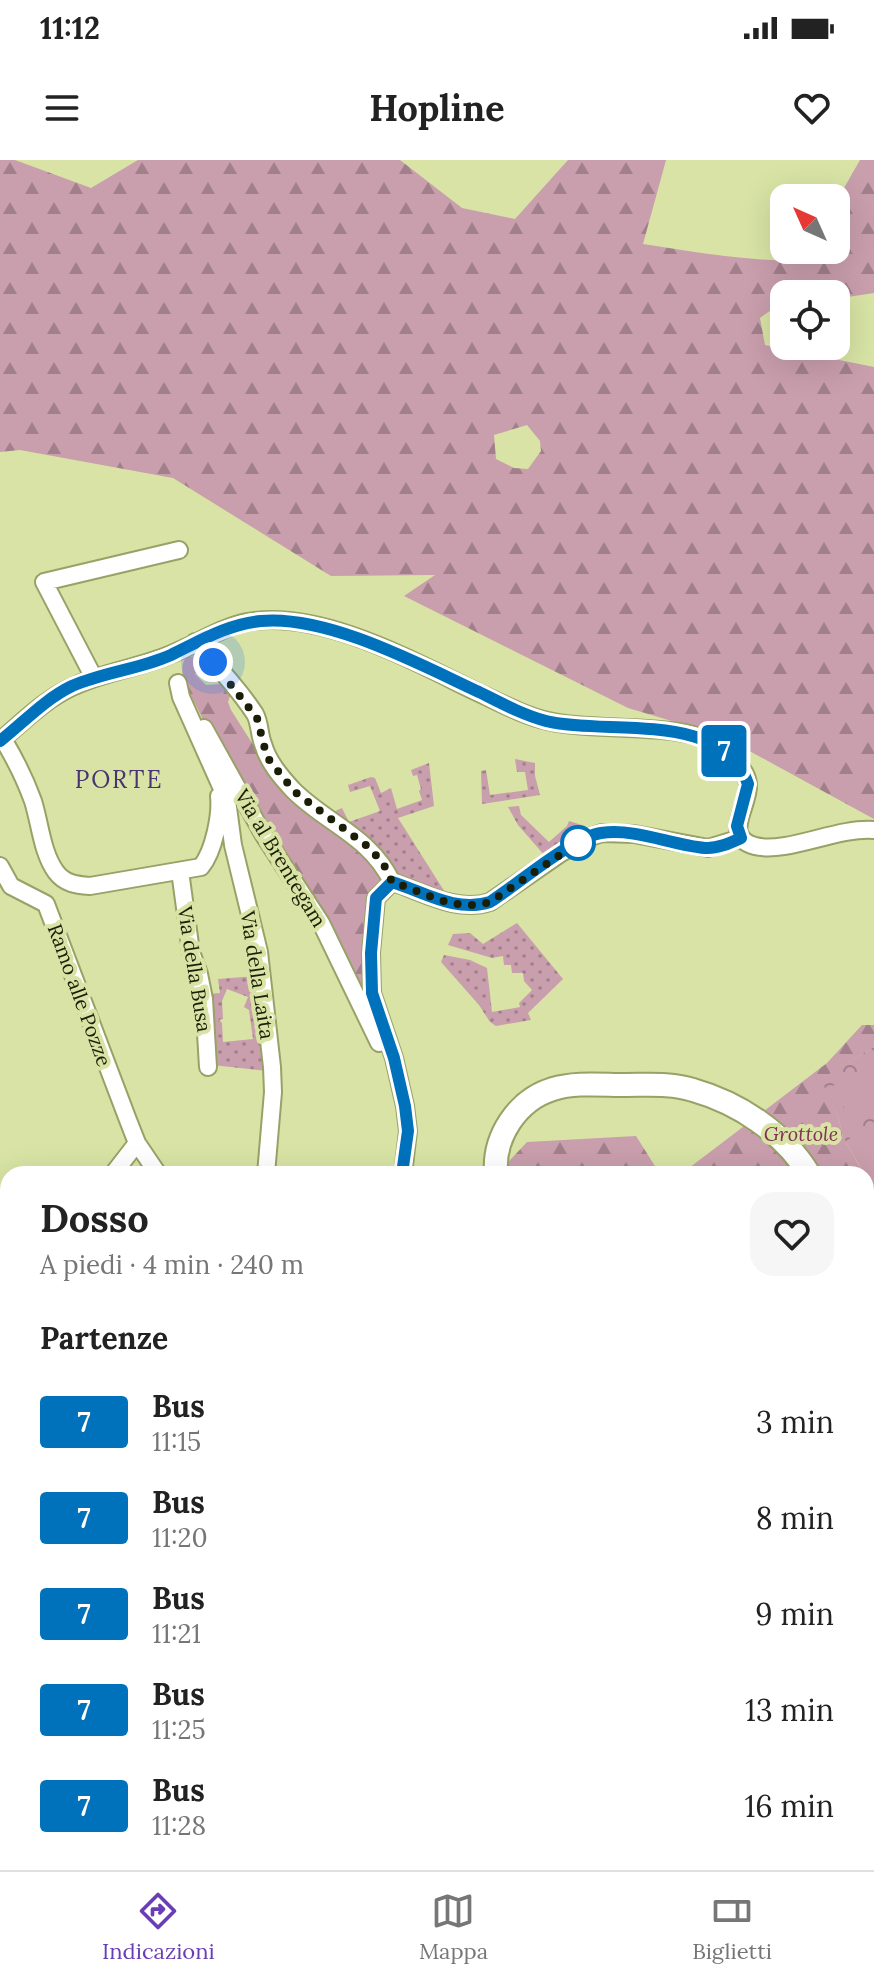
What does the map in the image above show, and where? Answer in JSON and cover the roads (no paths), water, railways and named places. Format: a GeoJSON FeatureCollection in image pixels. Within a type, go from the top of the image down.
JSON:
{"type":"FeatureCollection","features":[{"type":"Feature","properties":{"kind":"street"},"geometry":{"type":"LineString","coordinates":[[94,678],[44,582],[179,550]]}},
{"type":"Feature","properties":{"kind":"street"},"geometry":{"type":"LineString","coordinates":[[178,683],[181,697],[217,779],[220,802],[207,860],[201,867],[90,886],[66,881],[49,859],[22,772],[2,740],[53,697],[94,678],[167,656],[245,623],[265,620],[306,624],[373,644],[546,721],[697,736],[714,743],[745,774],[748,784],[737,826],[741,838],[752,845],[765,847],[844,832],[874,830]]}},
{"type":"Feature","properties":{"kind":"street"},"geometry":{"type":"LineString","coordinates":[[195,642],[231,682],[257,718],[267,757],[295,792],[371,849],[392,882],[447,903],[479,905],[490,902],[582,840],[602,833],[634,834],[708,848],[741,838]]}},
{"type":"Feature","properties":{"kind":"street","name":"Via al Brentegam"},"geometry":{"type":"LineString","coordinates":[[167,656],[178,683],[263,834],[321,923],[382,1048],[394,1058]]}},
{"type":"Feature","properties":{"kind":"street","name":"Via della Laita"},"geometry":{"type":"LineString","coordinates":[[217,779],[227,800],[233,845],[259,952],[273,1092],[267,1166]]}},
{"type":"Feature","properties":{"kind":"street","name":"Ramo alle Pozze"},"geometry":{"type":"LineString","coordinates":[[0,866],[11,886],[46,904],[137,1143],[153,1166]]}},
{"type":"Feature","properties":{"kind":"street","name":"Via della Busa"},"geometry":{"type":"LineString","coordinates":[[180,871],[191,952],[204,999],[208,1067]]}},
{"type":"Feature","properties":{"kind":"street","name":"Via al Brentegam"},"geometry":{"type":"LineString","coordinates":[[392,882],[376,898],[374,908],[372,993],[394,1058],[408,1131],[404,1166]]}},
{"type":"Feature","properties":{"kind":"street"},"geometry":{"type":"LineString","coordinates":[[497,1166],[499,1140],[503,1132],[519,1110],[551,1089],[573,1085],[666,1085],[693,1090],[741,1111],[778,1136],[804,1166]]}},
{"type":"Feature","properties":{"kind":"street"},"geometry":{"type":"LineString","coordinates":[[119,1166],[137,1143]]}},
{"type":"Feature","properties":{"kind":"district","name":"PORTE"},"geometry":{"type":"Point","coordinates":[119,779]}},
{"type":"Feature","properties":{"kind":"park label","name":"Grottole"},"geometry":{"type":"Point","coordinates":[801,1133]}}]}
